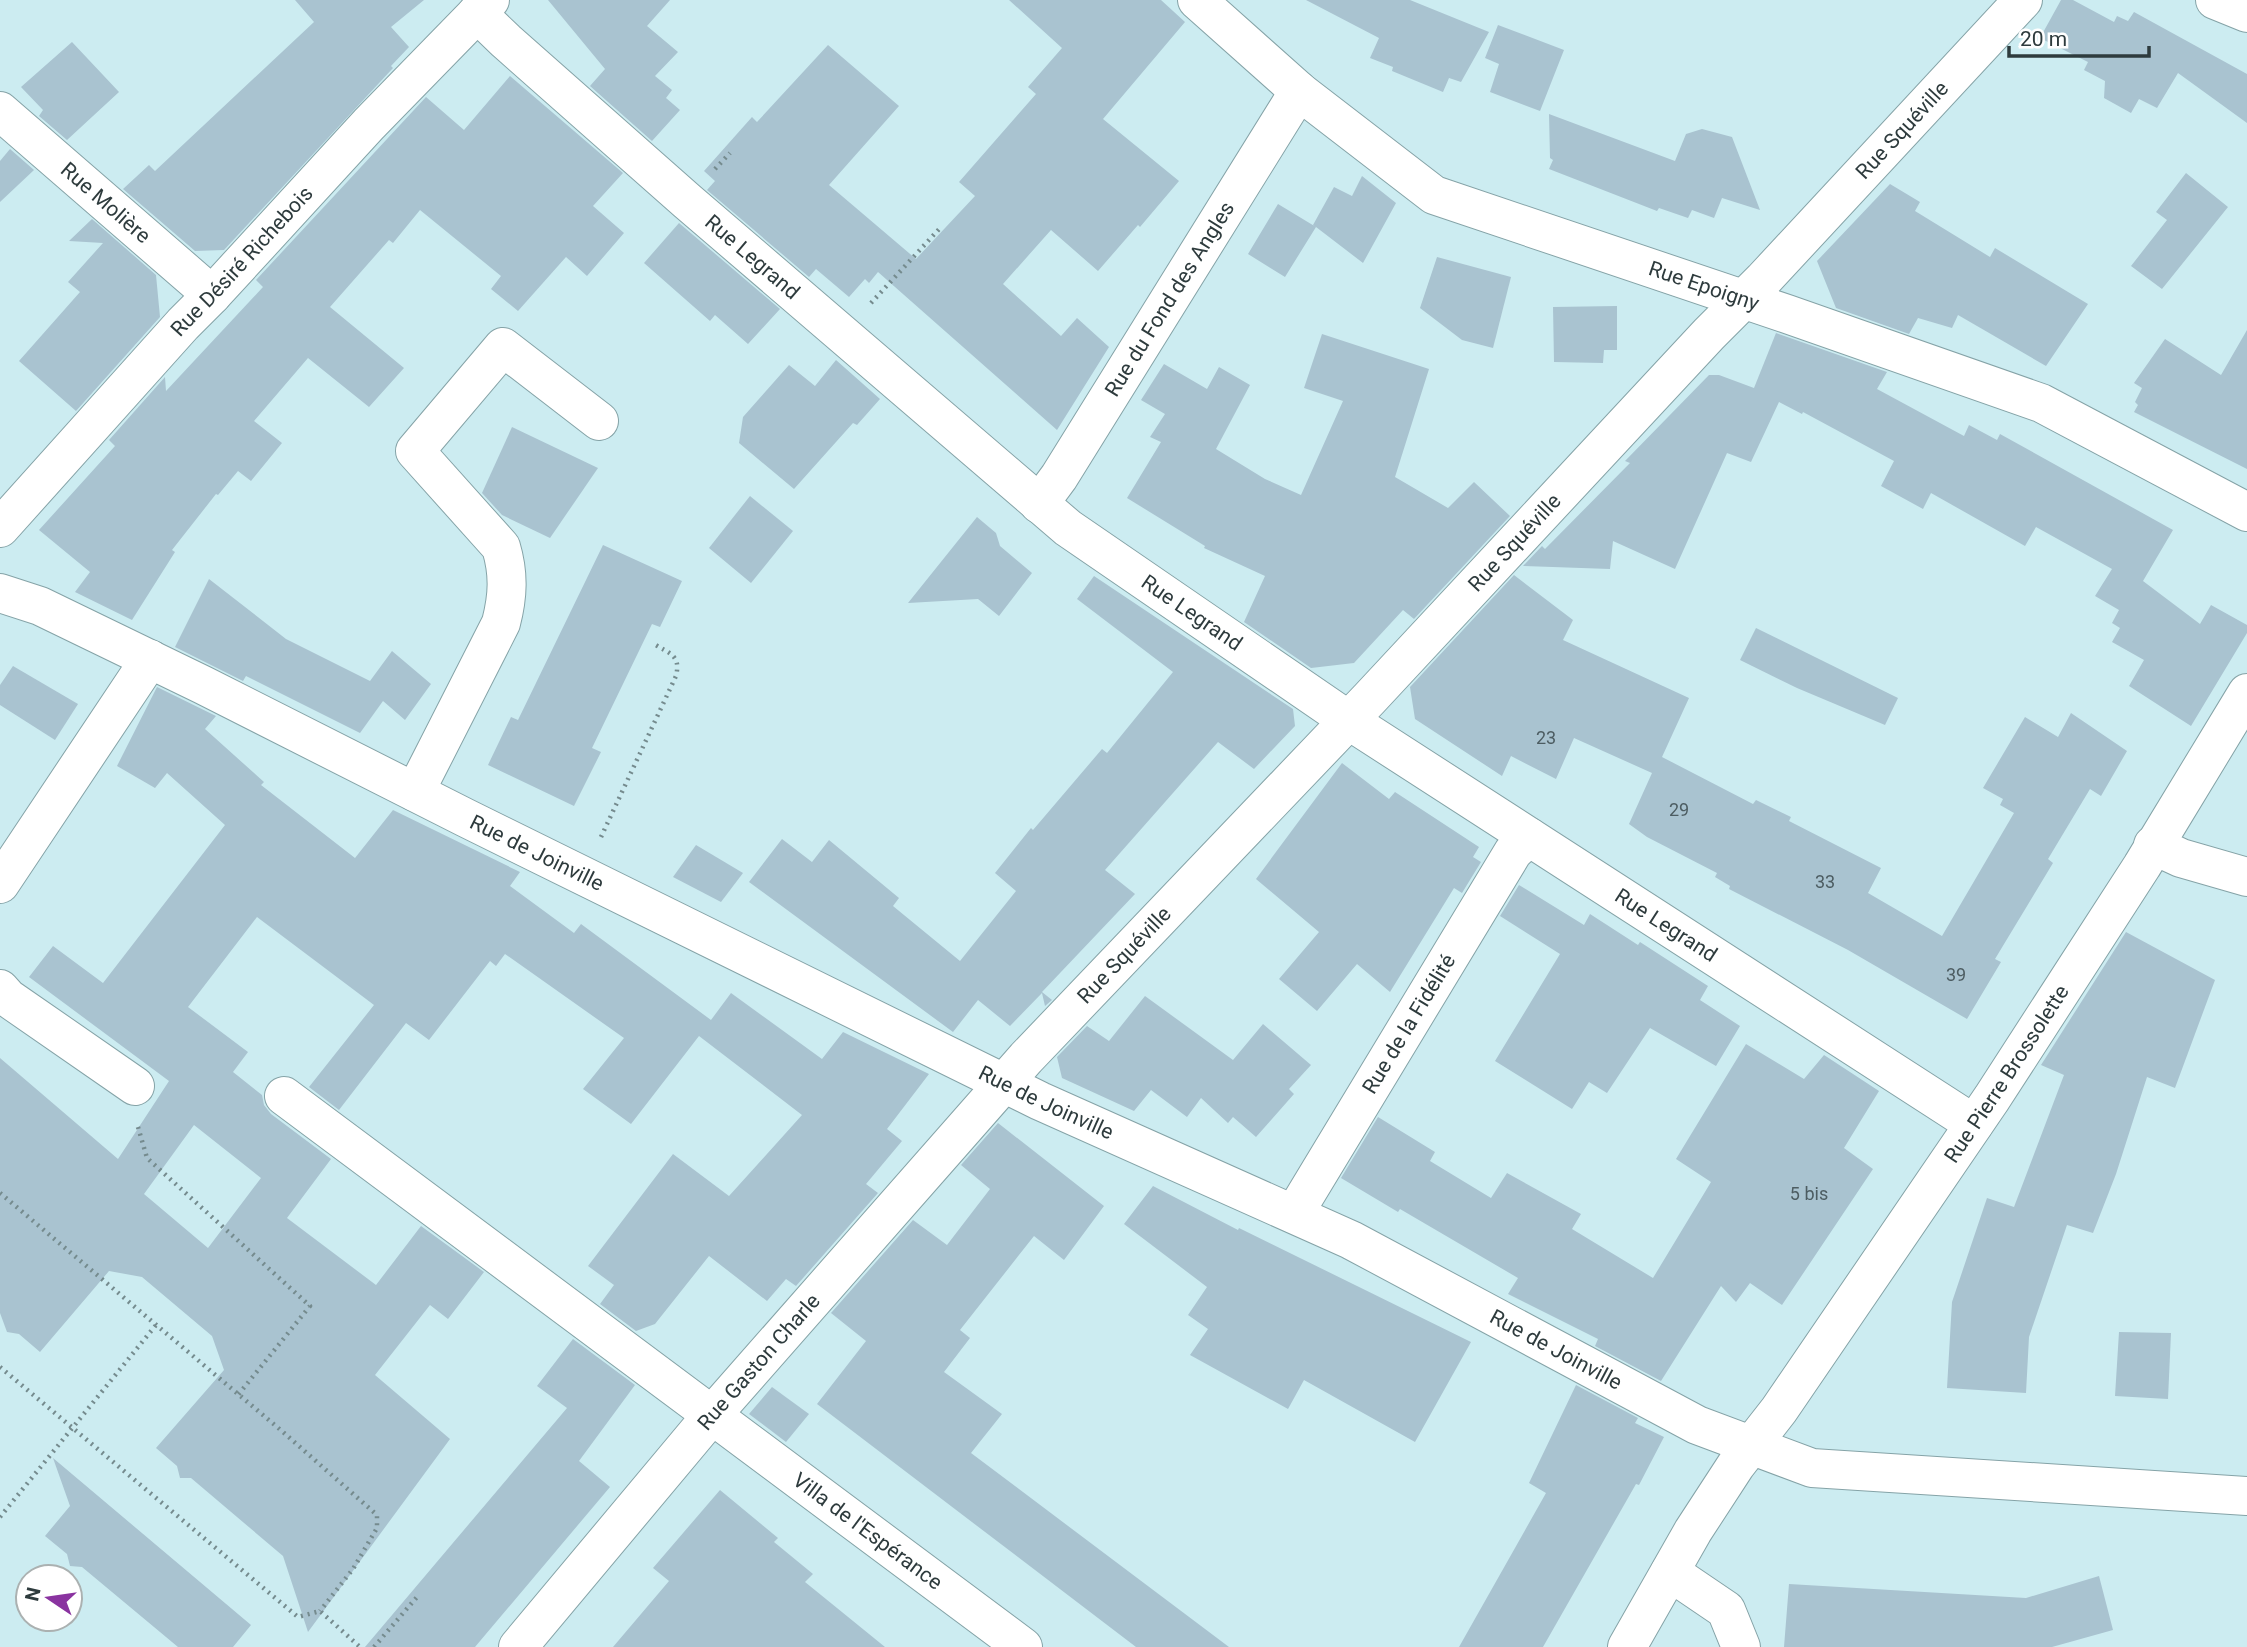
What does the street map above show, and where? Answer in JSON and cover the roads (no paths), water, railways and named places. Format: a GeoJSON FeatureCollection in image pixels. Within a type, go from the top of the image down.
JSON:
{"type":"FeatureCollection","features":[{"type":"Feature","properties":{"kind":"street","name":"Rue Epoigny"},"geometry":{"type":"LineString","coordinates":[[1196,0],[1299,91],[1434,195],[1744,299],[2041,403],[2247,512]]}},
{"type":"Feature","properties":{"kind":"street","name":"Rue Squéville"},"geometry":{"type":"LineString","coordinates":[[1005,1083],[2023,0]]}},
{"type":"Feature","properties":{"kind":"street"},"geometry":{"type":"LineString","coordinates":[[2215,0],[2247,13]]}},
{"type":"Feature","properties":{"kind":"street","name":"Rue Désiré Richebois"},"geometry":{"type":"LineString","coordinates":[[0,528],[183,324],[369,124],[484,6]]}},
{"type":"Feature","properties":{"kind":"street","name":"Rue Legrand"},"geometry":{"type":"LineString","coordinates":[[484,6],[506,41],[842,335],[1068,528],[1348,720],[1974,1124]]}},
{"type":"Feature","properties":{"kind":"street","name":"Rue du Fond des Angles"},"geometry":{"type":"LineString","coordinates":[[1039,504],[1059,477],[1299,91]]}},
{"type":"Feature","properties":{"kind":"street","name":"Rue Molière"},"geometry":{"type":"LineString","coordinates":[[1,114],[212,295]]}},
{"type":"Feature","properties":{"kind":"street"},"geometry":{"type":"LineString","coordinates":[[415,792],[501,622],[508,597],[507,567],[501,547],[415,451],[503,347],[599,421]]}},
{"type":"Feature","properties":{"kind":"street","name":"Rue de Joinville"},"geometry":{"type":"LineString","coordinates":[[0,593],[40,606],[150,659],[582,876],[1040,1101],[1351,1240],[1697,1425],[1812,1468],[2247,1496]]}},
{"type":"Feature","properties":{"kind":"street"},"geometry":{"type":"LineString","coordinates":[[0,884],[150,659]]}},
{"type":"Feature","properties":{"kind":"street","name":"Rue Pierre Brossolette"},"geometry":{"type":"LineString","coordinates":[[1627,1647],[1729,1476],[1974,1124],[2142,866],[2247,693]]}},
{"type":"Feature","properties":{"kind":"street","name":"Rue de la Fidélité"},"geometry":{"type":"LineString","coordinates":[[1294,1214],[1513,852],[1529,837]]}},
{"type":"Feature","properties":{"kind":"street"},"geometry":{"type":"LineString","coordinates":[[2153,845],[2181,858],[2247,877]]}},
{"type":"Feature","properties":{"kind":"street"},"geometry":{"type":"LineString","coordinates":[[0,989],[8,999],[135,1086]]}},
{"type":"Feature","properties":{"kind":"street","name":"Rue Gaston Charle"},"geometry":{"type":"LineString","coordinates":[[517,1647],[712,1415],[1005,1083]]}},
{"type":"Feature","properties":{"kind":"street","name":"Villa de l'Espérance"},"geometry":{"type":"LineString","coordinates":[[284,1096],[1023,1647]]}},
{"type":"Feature","properties":{"kind":"street"},"geometry":{"type":"LineString","coordinates":[[1670,1572],[1726,1611],[1741,1647]]}}]}
